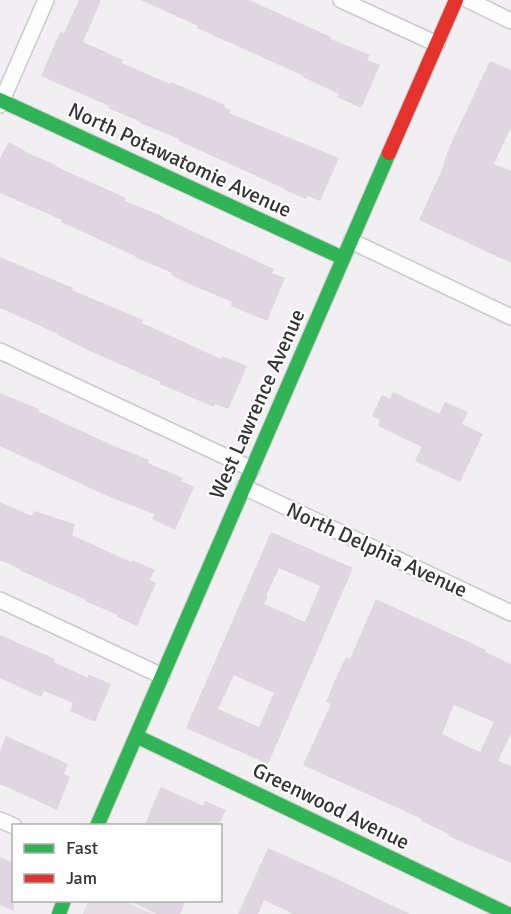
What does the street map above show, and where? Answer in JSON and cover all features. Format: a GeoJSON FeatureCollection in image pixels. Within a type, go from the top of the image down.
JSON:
{"type":"FeatureCollection","features":[{"type":"Feature","properties":{"kind":"main road","name":"West Lawrence Avenue"},"geometry":{"type":"LineString","coordinates":[[97,824],[456,0]]}},
{"type":"Feature","properties":{"kind":"main road","name":"North Potawatomie Avenue"},"geometry":{"type":"LineString","coordinates":[[1,102],[343,258]]}},
{"type":"Feature","properties":{"kind":"main road","name":"Greenwood Avenue"},"geometry":{"type":"LineString","coordinates":[[136,736],[508,914]]}},
{"type":"Feature","properties":{"kind":"street"},"geometry":{"type":"LineString","coordinates":[[1,102],[46,0]]}},
{"type":"Feature","properties":{"kind":"street"},"geometry":{"type":"LineString","coordinates":[[341,0],[437,44]]}},
{"type":"Feature","properties":{"kind":"street"},"geometry":{"type":"LineString","coordinates":[[468,0],[511,21]]}},
{"type":"Feature","properties":{"kind":"street"},"geometry":{"type":"LineString","coordinates":[[351,241],[511,317]]}},
{"type":"Feature","properties":{"kind":"street"},"geometry":{"type":"LineString","coordinates":[[0,351],[252,469]]}},
{"type":"Feature","properties":{"kind":"street","name":"North Delphia Avenue"},"geometry":{"type":"LineString","coordinates":[[244,487],[511,613]]}},
{"type":"Feature","properties":{"kind":"street"},"geometry":{"type":"LineString","coordinates":[[0,600],[162,676]]}},
{"type":"Feature","properties":{"kind":"shaded area"},"geometry":{"type":"Polygon","coordinates":[[[88,902],[125,902],[153,914],[83,914],[88,902]]]}},
{"type":"Feature","properties":{"kind":"building"},"geometry":{"type":"Polygon","coordinates":[[[79,0],[101,0],[83,42],[123,60],[122,63],[225,105],[224,107],[231,110],[229,113],[339,158],[320,201],[308,196],[306,199],[285,190],[41,76],[60,32],[64,33],[79,0]]]}},
{"type":"Feature","properties":{"kind":"building"},"geometry":{"type":"Polygon","coordinates":[[[141,0],[249,0],[370,55],[367,60],[380,65],[361,108],[337,97],[339,94],[304,76],[141,0]]]}},
{"type":"Feature","properties":{"kind":"building"},"geometry":{"type":"Polygon","coordinates":[[[490,61],[511,70],[511,127],[494,164],[511,171],[511,263],[419,220],[453,139],[490,61]]]}},
{"type":"Feature","properties":{"kind":"building"},"geometry":{"type":"Polygon","coordinates":[[[9,142],[126,198],[125,201],[274,269],[272,273],[285,278],[267,321],[231,306],[232,302],[61,222],[62,220],[0,193],[0,158],[9,142]]]}},
{"type":"Feature","properties":{"kind":"building"},"geometry":{"type":"Polygon","coordinates":[[[0,257],[143,320],[142,323],[221,359],[222,356],[247,366],[228,409],[215,404],[214,407],[160,384],[160,382],[0,308],[0,257]]]}},
{"type":"Feature","properties":{"kind":"building"},"geometry":{"type":"Polygon","coordinates":[[[393,392],[439,414],[445,402],[468,412],[462,424],[483,434],[460,482],[415,461],[422,447],[378,426],[380,420],[372,416],[382,395],[390,399],[393,392]]]}},
{"type":"Feature","properties":{"kind":"building"},"geometry":{"type":"Polygon","coordinates":[[[0,393],[149,460],[148,463],[183,478],[181,481],[194,487],[175,530],[152,519],[154,514],[105,495],[0,446],[0,393]]]}},
{"type":"Feature","properties":{"kind":"building"},"geometry":{"type":"Polygon","coordinates":[[[0,502],[32,516],[34,511],[75,524],[72,535],[131,562],[132,560],[155,570],[150,580],[156,583],[137,626],[0,560],[0,502]]]}},
{"type":"Feature","properties":{"kind":"building"},"geometry":{"type":"Polygon","coordinates":[[[271,532],[353,568],[268,764],[186,728],[271,532]],[[279,568],[264,604],[305,622],[320,586],[279,568]],[[234,675],[218,709],[259,727],[274,693],[234,675]]]}},
{"type":"Feature","properties":{"kind":"building"},"geometry":{"type":"Polygon","coordinates":[[[376,599],[511,664],[511,733],[498,761],[511,766],[511,863],[448,836],[449,834],[421,821],[422,819],[303,765],[331,704],[326,702],[334,682],[346,657],[350,659],[376,599]],[[454,705],[442,734],[480,752],[494,722],[454,705]]]}},
{"type":"Feature","properties":{"kind":"building"},"geometry":{"type":"Polygon","coordinates":[[[0,635],[55,659],[54,662],[88,678],[88,674],[111,684],[95,722],[70,711],[73,703],[44,691],[41,697],[0,678],[0,635]]]}},
{"type":"Feature","properties":{"kind":"building"},"geometry":{"type":"Polygon","coordinates":[[[6,736],[68,764],[64,774],[70,777],[57,810],[0,784],[0,751],[6,736]]]}},
{"type":"Feature","properties":{"kind":"building"},"geometry":{"type":"Polygon","coordinates":[[[161,787],[203,806],[205,801],[226,810],[219,824],[145,824],[161,787]]]}},
{"type":"Feature","properties":{"kind":"building"},"geometry":{"type":"Polygon","coordinates":[[[268,848],[410,914],[293,914],[264,900],[258,914],[238,914],[268,848]]]}},
{"type":"Feature","properties":{"kind":"building"},"geometry":{"type":"Polygon","coordinates":[[[0,857],[12,862],[14,911],[0,905],[0,857]]]}},
{"type":"Feature","properties":{"kind":"building"},"geometry":{"type":"Polygon","coordinates":[[[132,902],[185,902],[180,914],[157,914],[132,902]]]}},
{"type":"Feature","properties":{"kind":"traffic: fast"},"geometry":{"type":"LineString","coordinates":[[0,100],[343,258]]}},
{"type":"Feature","properties":{"kind":"traffic: fast"},"geometry":{"type":"LineString","coordinates":[[98,824],[389,153]]}},
{"type":"Feature","properties":{"kind":"traffic: fast"},"geometry":{"type":"LineString","coordinates":[[136,736],[508,914]]}},
{"type":"Feature","properties":{"kind":"traffic: fast"},"geometry":{"type":"LineString","coordinates":[[59,914],[63,902]]}},
{"type":"Feature","properties":{"kind":"traffic: jam"},"geometry":{"type":"LineString","coordinates":[[389,153],[456,0]]}}]}
